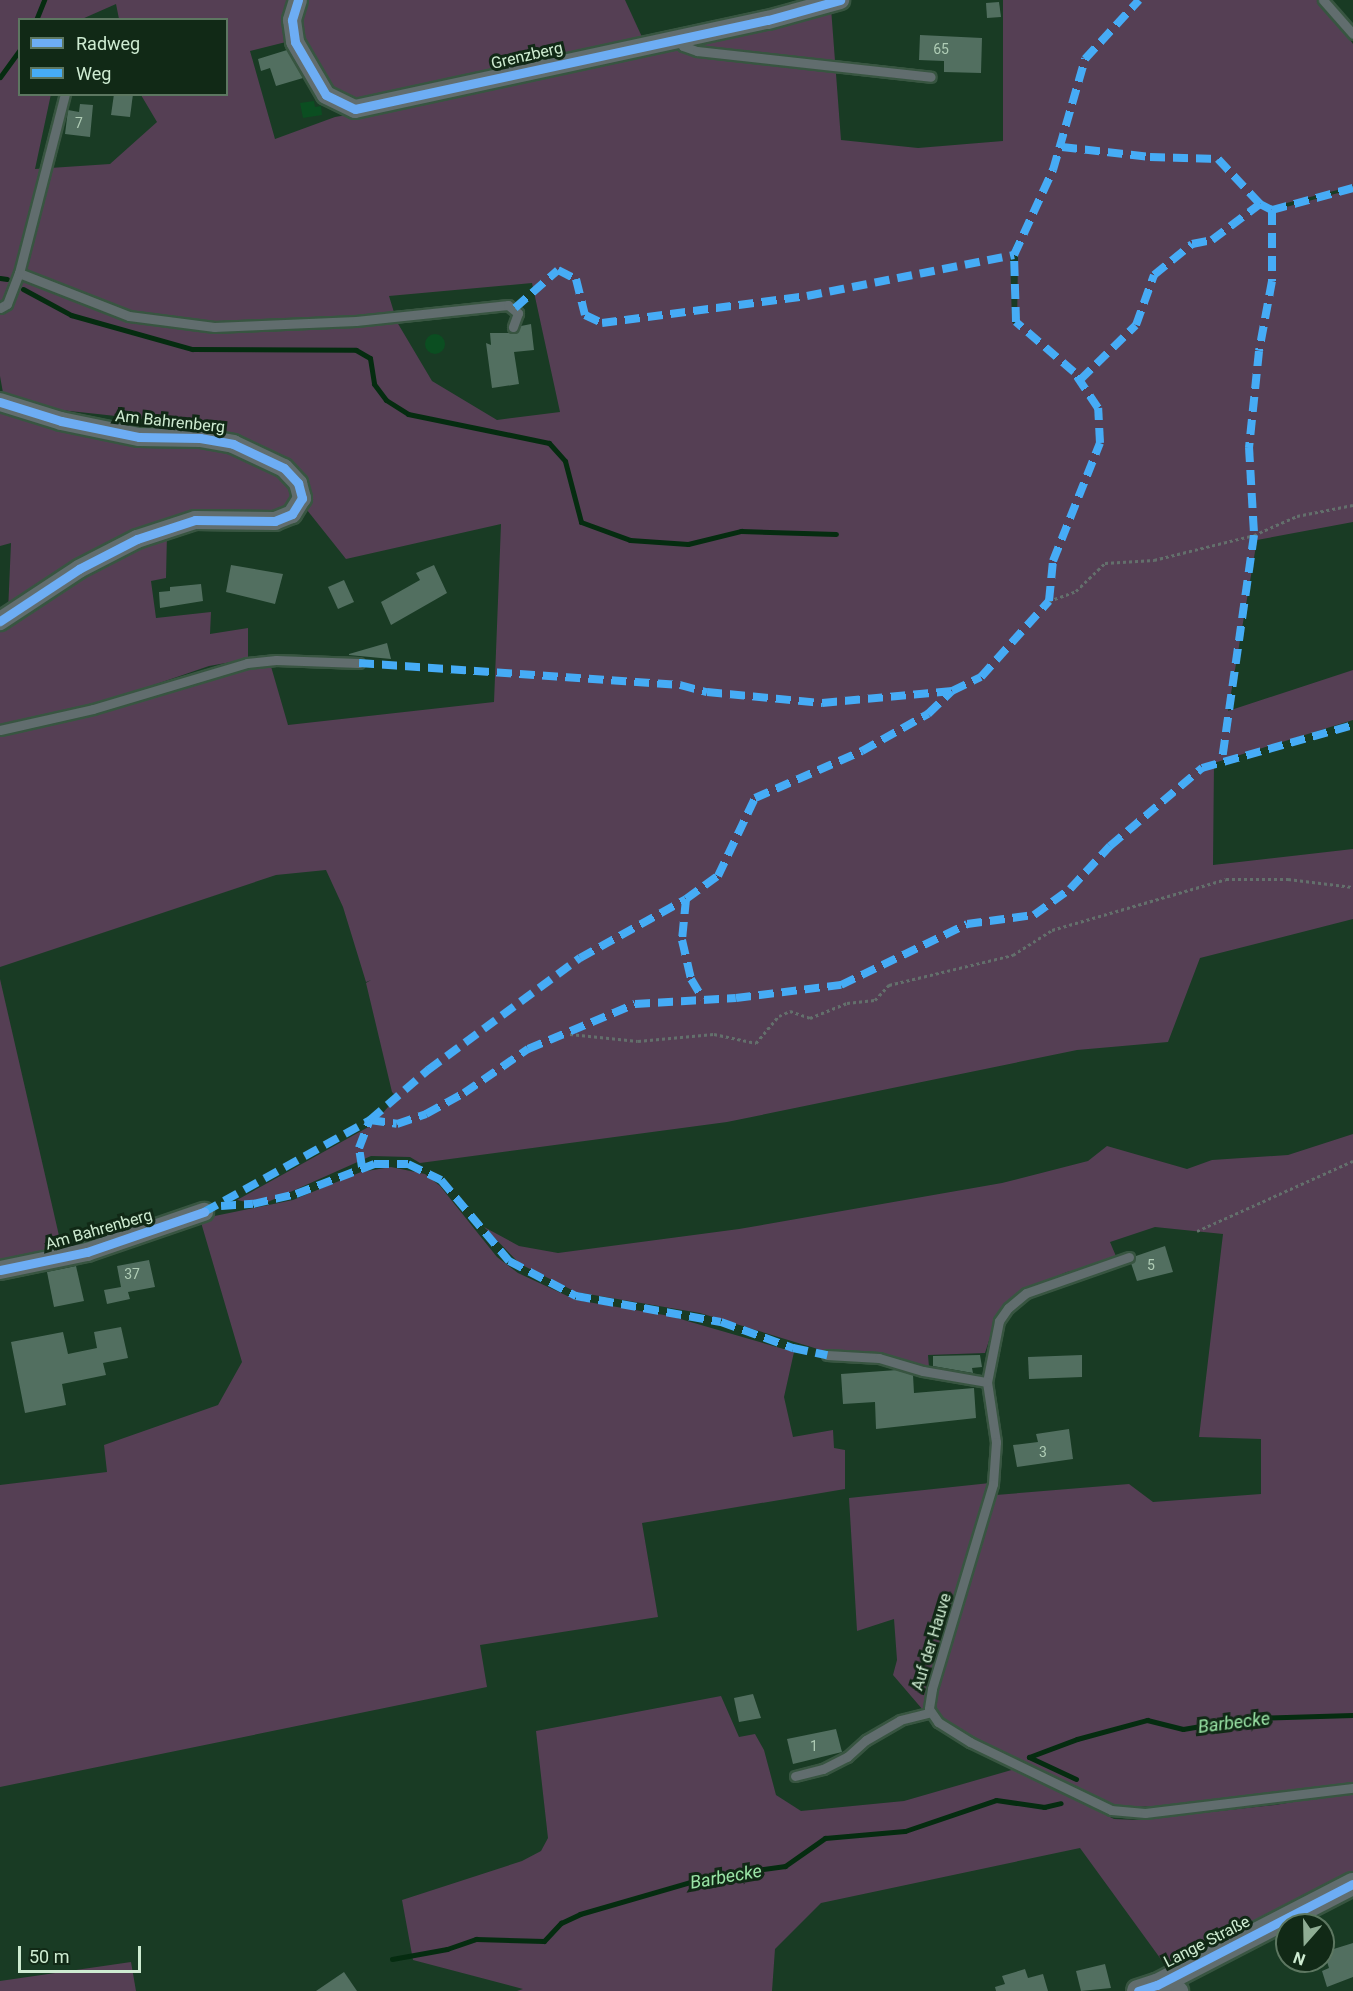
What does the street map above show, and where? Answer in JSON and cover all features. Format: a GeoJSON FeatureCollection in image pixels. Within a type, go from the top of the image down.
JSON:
{"type":"FeatureCollection","features":[{"type":"Feature","properties":{"kind":"street","name":"Grenzberg"},"geometry":{"type":"LineString","coordinates":[[298,0],[292,20],[295,42],[326,95],[355,109],[840,0]]}},
{"type":"Feature","properties":{"kind":"street","name":"Am Bahrenberg"},"geometry":{"type":"LineString","coordinates":[[0,402],[62,421],[139,437],[200,438],[233,444],[284,468],[298,483],[302,498],[296,510],[283,519],[195,520],[137,538],[80,569],[0,621]]}},
{"type":"Feature","properties":{"kind":"street","name":"Am Bahrenberg"},"geometry":{"type":"LineString","coordinates":[[0,1270],[87,1252],[204,1212]]}},
{"type":"Feature","properties":{"kind":"street","name":"Lange Straße"},"geometry":{"type":"LineString","coordinates":[[1158,1989],[1353,1884]]}},
{"type":"Feature","properties":{"kind":"lane"},"geometry":{"type":"LineString","coordinates":[[1323,0],[1353,34]]}},
{"type":"Feature","properties":{"kind":"lane"},"geometry":{"type":"LineString","coordinates":[[679,38],[683,46],[697,51],[932,76]]}},
{"type":"Feature","properties":{"kind":"lane"},"geometry":{"type":"LineString","coordinates":[[0,308],[6,304],[19,273],[64,96]]}},
{"type":"Feature","properties":{"kind":"lane"},"geometry":{"type":"LineString","coordinates":[[19,273],[129,316],[214,327],[356,321],[508,305],[518,313],[513,327]]}},
{"type":"Feature","properties":{"kind":"lane"},"geometry":{"type":"LineString","coordinates":[[0,730],[93,709],[247,663],[276,660],[358,663]]}},
{"type":"Feature","properties":{"kind":"lane","name":"Auf der Hauve"},"geometry":{"type":"LineString","coordinates":[[1129,1257],[1046,1283],[1014,1302],[997,1329],[987,1382],[996,1442],[993,1484],[972,1566],[932,1689],[930,1712],[970,1742],[1111,1810],[1164,1811],[1353,1788]]}},
{"type":"Feature","properties":{"kind":"lane"},"geometry":{"type":"LineString","coordinates":[[827,1355],[879,1358],[923,1371],[987,1382]]}},
{"type":"Feature","properties":{"kind":"lane"},"geometry":{"type":"LineString","coordinates":[[795,1776],[823,1769],[900,1720],[930,1712]]}},
{"type":"Feature","properties":{"kind":"path"},"geometry":{"type":"LineString","coordinates":[[1049,601],[1076,591],[1105,562],[1154,560],[1245,537],[1297,516],[1353,505]]}},
{"type":"Feature","properties":{"kind":"path"},"geometry":{"type":"LineString","coordinates":[[570,1034],[638,1041],[714,1034],[756,1043],[779,1016],[790,1011],[810,1018],[848,1002],[875,1000],[889,985],[1013,955],[1052,930],[1226,879],[1288,879],[1353,887]]}},
{"type":"Feature","properties":{"kind":"path"},"geometry":{"type":"LineString","coordinates":[[1197,1231],[1353,1161]]}},
{"type":"Feature","properties":{"kind":"shaded area"},"geometry":{"type":"Polygon","coordinates":[[[0,0],[291,0],[290,41],[250,51],[275,139],[335,117],[438,99],[831,8],[841,140],[918,148],[1003,141],[1003,0],[1322,0],[1353,44],[1353,186],[1275,206],[1275,210],[1353,189],[1353,522],[1257,540],[1228,711],[1353,670],[1353,720],[1214,763],[1213,865],[1353,849],[1353,919],[1200,958],[1168,1042],[1077,1050],[727,1122],[420,1163],[410,1157],[371,1156],[261,1205],[237,1200],[372,1125],[397,1097],[392,1092],[366,983],[371,980],[366,982],[343,907],[326,870],[276,875],[0,967],[0,735],[270,663],[288,725],[494,702],[501,524],[346,559],[303,505],[300,471],[277,456],[162,421],[5,404],[0,376],[0,0]],[[1016,240],[1010,255],[1012,322],[1017,327],[1018,255],[1016,240]],[[532,283],[389,296],[397,322],[432,381],[497,420],[560,412],[532,283]]]}},
{"type":"Feature","properties":{"kind":"shaded area"},"geometry":{"type":"Polygon","coordinates":[[[301,0],[625,0],[642,37],[483,80],[343,104],[302,50],[298,8],[301,0]]]}},
{"type":"Feature","properties":{"kind":"shaded area"},"geometry":{"type":"Polygon","coordinates":[[[314,101],[315,107],[321,106],[322,115],[303,118],[300,103],[314,101]]]}},
{"type":"Feature","properties":{"kind":"shaded area"},"geometry":{"type":"Polygon","coordinates":[[[435,334],[442,337],[445,344],[442,351],[435,354],[428,351],[425,344],[428,337],[435,334]]]}},
{"type":"Feature","properties":{"kind":"shaded area"},"geometry":{"type":"Polygon","coordinates":[[[0,408],[163,428],[278,463],[299,498],[281,516],[198,517],[8,612],[11,543],[0,546],[0,408]]]}},
{"type":"Feature","properties":{"kind":"shaded area"},"geometry":{"type":"Polygon","coordinates":[[[167,534],[166,578],[151,581],[156,618],[211,612],[210,634],[248,628],[248,659],[209,666],[92,706],[0,726],[0,629],[43,596],[167,534]]]}},
{"type":"Feature","properties":{"kind":"shaded area"},"geometry":{"type":"Polygon","coordinates":[[[0,979],[63,1253],[0,1266],[0,979]]]}},
{"type":"Feature","properties":{"kind":"shaded area"},"geometry":{"type":"Polygon","coordinates":[[[1353,1134],[1353,1784],[1183,1806],[1113,1807],[971,1739],[944,1720],[936,1708],[936,1692],[996,1495],[1129,1484],[1153,1502],[1261,1494],[1261,1439],[1199,1437],[1223,1234],[1155,1227],[1110,1242],[1118,1261],[1067,1272],[1023,1290],[998,1313],[985,1353],[928,1355],[929,1367],[821,1350],[700,1313],[576,1292],[520,1264],[484,1227],[519,1246],[558,1253],[739,1229],[1002,1183],[1088,1161],[1107,1146],[1187,1169],[1212,1160],[1288,1155],[1353,1134]]]}},
{"type":"Feature","properties":{"kind":"shaded area"},"geometry":{"type":"Polygon","coordinates":[[[391,1167],[425,1174],[440,1186],[497,1257],[518,1273],[576,1300],[670,1316],[794,1352],[784,1397],[793,1437],[833,1430],[834,1448],[845,1450],[845,1489],[642,1523],[658,1617],[480,1645],[487,1687],[0,1787],[0,1485],[107,1472],[104,1445],[218,1405],[242,1362],[200,1219],[293,1200],[361,1172],[391,1167]]]}},
{"type":"Feature","properties":{"kind":"shaded area"},"geometry":{"type":"Polygon","coordinates":[[[990,1483],[927,1690],[923,1710],[893,1675],[897,1660],[894,1619],[857,1631],[849,1498],[990,1483]]]}},
{"type":"Feature","properties":{"kind":"shaded area"},"geometry":{"type":"Polygon","coordinates":[[[721,1696],[739,1737],[755,1734],[764,1750],[776,1795],[801,1811],[904,1801],[1015,1769],[1114,1819],[1138,1820],[1275,1805],[1353,1792],[1353,1872],[1168,1969],[1080,1848],[821,1903],[775,1949],[772,1991],[517,1991],[523,1989],[413,1960],[402,1900],[522,1861],[541,1851],[548,1838],[536,1731],[721,1696]]]}},
{"type":"Feature","properties":{"kind":"shaded area"},"geometry":{"type":"Polygon","coordinates":[[[131,1962],[136,1991],[0,1991],[0,1981],[131,1962]]]}},
{"type":"Feature","properties":{"kind":"building"},"geometry":{"type":"Polygon","coordinates":[[[999,2],[1001,17],[987,18],[986,3],[999,2]]]}},
{"type":"Feature","properties":{"kind":"building"},"geometry":{"type":"Polygon","coordinates":[[[920,35],[982,38],[981,73],[944,72],[944,61],[919,60],[920,35]]]}},
{"type":"Feature","properties":{"kind":"building"},"geometry":{"type":"Polygon","coordinates":[[[287,50],[303,78],[276,86],[270,68],[261,71],[258,59],[287,50]]]}},
{"type":"Feature","properties":{"kind":"building"},"geometry":{"type":"Polygon","coordinates":[[[114,96],[133,96],[130,117],[111,115],[114,96]]]}},
{"type":"Feature","properties":{"kind":"building"},"geometry":{"type":"Polygon","coordinates":[[[80,104],[93,105],[90,137],[65,134],[68,110],[79,112],[80,104]]]}},
{"type":"Feature","properties":{"kind":"building"},"geometry":{"type":"Polygon","coordinates":[[[531,324],[534,350],[514,352],[519,384],[492,388],[486,343],[491,345],[490,333],[515,333],[521,326],[531,324]]]}},
{"type":"Feature","properties":{"kind":"building"},"geometry":{"type":"Polygon","coordinates":[[[231,565],[283,574],[275,604],[226,592],[231,565]]]}},
{"type":"Feature","properties":{"kind":"building"},"geometry":{"type":"Polygon","coordinates":[[[434,565],[447,593],[391,625],[381,602],[420,580],[416,573],[434,565]]]}},
{"type":"Feature","properties":{"kind":"building"},"geometry":{"type":"Polygon","coordinates":[[[344,580],[354,602],[338,609],[328,587],[344,580]]]}},
{"type":"Feature","properties":{"kind":"building"},"geometry":{"type":"Polygon","coordinates":[[[201,584],[203,601],[160,608],[159,592],[170,591],[170,587],[201,584]]]}},
{"type":"Feature","properties":{"kind":"building"},"geometry":{"type":"Polygon","coordinates":[[[387,643],[391,659],[349,655],[349,654],[387,643]]]}},
{"type":"Feature","properties":{"kind":"building"},"geometry":{"type":"Polygon","coordinates":[[[1165,1246],[1173,1272],[1137,1281],[1131,1263],[1136,1256],[1165,1246]]]}},
{"type":"Feature","properties":{"kind":"building"},"geometry":{"type":"Polygon","coordinates":[[[149,1260],[155,1287],[128,1292],[130,1299],[107,1304],[104,1290],[121,1287],[117,1266],[149,1260]]]}},
{"type":"Feature","properties":{"kind":"building"},"geometry":{"type":"Polygon","coordinates":[[[76,1266],[84,1301],[54,1307],[47,1272],[76,1266]]]}},
{"type":"Feature","properties":{"kind":"building"},"geometry":{"type":"Polygon","coordinates":[[[121,1327],[128,1358],[103,1363],[106,1375],[62,1384],[66,1405],[25,1413],[11,1342],[63,1332],[68,1354],[97,1348],[94,1332],[121,1327]]]}},
{"type":"Feature","properties":{"kind":"building"},"geometry":{"type":"Polygon","coordinates":[[[980,1355],[982,1367],[972,1368],[973,1373],[933,1366],[933,1356],[980,1355]]]}},
{"type":"Feature","properties":{"kind":"building"},"geometry":{"type":"Polygon","coordinates":[[[1082,1355],[1082,1377],[1029,1379],[1028,1357],[1082,1355]]]}},
{"type":"Feature","properties":{"kind":"building"},"geometry":{"type":"Polygon","coordinates":[[[897,1370],[913,1375],[914,1393],[974,1388],[976,1418],[876,1429],[875,1402],[843,1404],[841,1374],[897,1370]]]}},
{"type":"Feature","properties":{"kind":"building"},"geometry":{"type":"Polygon","coordinates":[[[1069,1429],[1073,1459],[1017,1467],[1013,1445],[1038,1442],[1036,1434],[1069,1429]]]}},
{"type":"Feature","properties":{"kind":"building"},"geometry":{"type":"Polygon","coordinates":[[[753,1694],[761,1718],[739,1722],[734,1698],[753,1694]]]}},
{"type":"Feature","properties":{"kind":"building"},"geometry":{"type":"Polygon","coordinates":[[[836,1729],[842,1752],[793,1764],[787,1739],[836,1729]]]}},
{"type":"Feature","properties":{"kind":"building"},"geometry":{"type":"Polygon","coordinates":[[[1353,1943],[1353,1977],[1327,1987],[1323,1973],[1335,1973],[1335,1949],[1353,1943]]]}},
{"type":"Feature","properties":{"kind":"building"},"geometry":{"type":"Polygon","coordinates":[[[1105,1964],[1111,1988],[1081,1991],[1076,1971],[1105,1964]]]}},
{"type":"Feature","properties":{"kind":"building"},"geometry":{"type":"Polygon","coordinates":[[[1025,1969],[1028,1978],[1043,1974],[1048,1991],[996,1991],[995,1987],[1005,1984],[1002,1976],[1025,1969]]]}},
{"type":"Feature","properties":{"kind":"building"},"geometry":{"type":"Polygon","coordinates":[[[344,1972],[357,1991],[316,1991],[344,1972]]]}},
{"type":"Feature","properties":{"kind":"waterway"},"geometry":{"type":"LineString","coordinates":[[37,18],[44,0]]}},
{"type":"Feature","properties":{"kind":"waterway"},"geometry":{"type":"LineString","coordinates":[[0,77],[18,52]]}},
{"type":"Feature","properties":{"kind":"waterway"},"geometry":{"type":"LineString","coordinates":[[0,278],[7,279]]}},
{"type":"Feature","properties":{"kind":"waterway"},"geometry":{"type":"LineString","coordinates":[[23,289],[71,315],[192,349],[356,350],[370,358],[374,384],[386,400],[408,414],[549,443],[565,461],[581,522],[630,540],[688,544],[741,531],[836,534]]}},
{"type":"Feature","properties":{"kind":"waterway","name":"Barbecke"},"geometry":{"type":"LineString","coordinates":[[1076,1779],[1029,1757],[1077,1739],[1147,1720],[1183,1729],[1248,1718],[1353,1715]]}},
{"type":"Feature","properties":{"kind":"waterway","name":"Barbecke"},"geometry":{"type":"LineString","coordinates":[[392,1959],[447,1949],[476,1939],[544,1941],[561,1923],[580,1914],[711,1876],[785,1866],[825,1838],[905,1831],[996,1800],[1044,1807],[1061,1803]]}},
{"type":"Feature","properties":{"kind":"marked path"},"geometry":{"type":"LineString","coordinates":[[204,1212],[370,1120],[428,1070],[580,958],[686,899],[718,876],[755,798],[862,751],[928,714],[952,691],[981,677],[1049,601],[1053,561],[1100,443],[1098,408],[1074,372],[1016,322],[1014,255],[1053,170],[1085,59],[1139,0]]}},
{"type":"Feature","properties":{"kind":"marked path"},"geometry":{"type":"LineString","coordinates":[[1062,147],[1150,157],[1218,159],[1260,204],[1272,210],[1272,281],[1259,351],[1249,447],[1254,535],[1222,761]]}},
{"type":"Feature","properties":{"kind":"marked path"},"geometry":{"type":"LineString","coordinates":[[1272,210],[1353,188]]}},
{"type":"Feature","properties":{"kind":"marked path"},"geometry":{"type":"LineString","coordinates":[[1080,380],[1136,325],[1154,275],[1192,244],[1212,240],[1260,204]]}},
{"type":"Feature","properties":{"kind":"marked path"},"geometry":{"type":"LineString","coordinates":[[515,308],[558,270],[576,279],[585,315],[602,323],[807,296],[1014,255]]}},
{"type":"Feature","properties":{"kind":"marked path"},"geometry":{"type":"LineString","coordinates":[[359,663],[680,685],[707,692],[822,703],[952,691]]}},
{"type":"Feature","properties":{"kind":"marked path"},"geometry":{"type":"LineString","coordinates":[[370,1120],[397,1124],[426,1114],[464,1093],[528,1049],[635,1004],[736,998],[841,985],[967,924],[1034,915],[1070,889],[1110,846],[1202,768],[1353,725]]}},
{"type":"Feature","properties":{"kind":"marked path"},"geometry":{"type":"LineString","coordinates":[[686,899],[682,940],[691,979],[703,999]]}},
{"type":"Feature","properties":{"kind":"marked path"},"geometry":{"type":"LineString","coordinates":[[362,1167],[359,1148],[370,1120]]}},
{"type":"Feature","properties":{"kind":"marked path"},"geometry":{"type":"LineString","coordinates":[[221,1206],[253,1204],[296,1194],[374,1164],[408,1164],[441,1180],[509,1261],[576,1296],[721,1322],[793,1348],[827,1355]]}},
{"type":"Feature","properties":{"kind":"cycle path"},"geometry":{"type":"LineString","coordinates":[[298,0],[292,20],[295,42],[326,95],[355,109],[768,20],[840,0]]}},
{"type":"Feature","properties":{"kind":"cycle path"},"geometry":{"type":"LineString","coordinates":[[0,402],[61,421],[139,437],[200,438],[233,444],[284,468],[298,483],[302,498],[292,514],[275,521],[195,520],[137,539],[79,569],[0,621]]}},
{"type":"Feature","properties":{"kind":"cycle path"},"geometry":{"type":"LineString","coordinates":[[0,1270],[87,1252],[204,1212]]}},
{"type":"Feature","properties":{"kind":"cycle path"},"geometry":{"type":"LineString","coordinates":[[1138,1991],[1157,1985],[1353,1884]]}}]}
